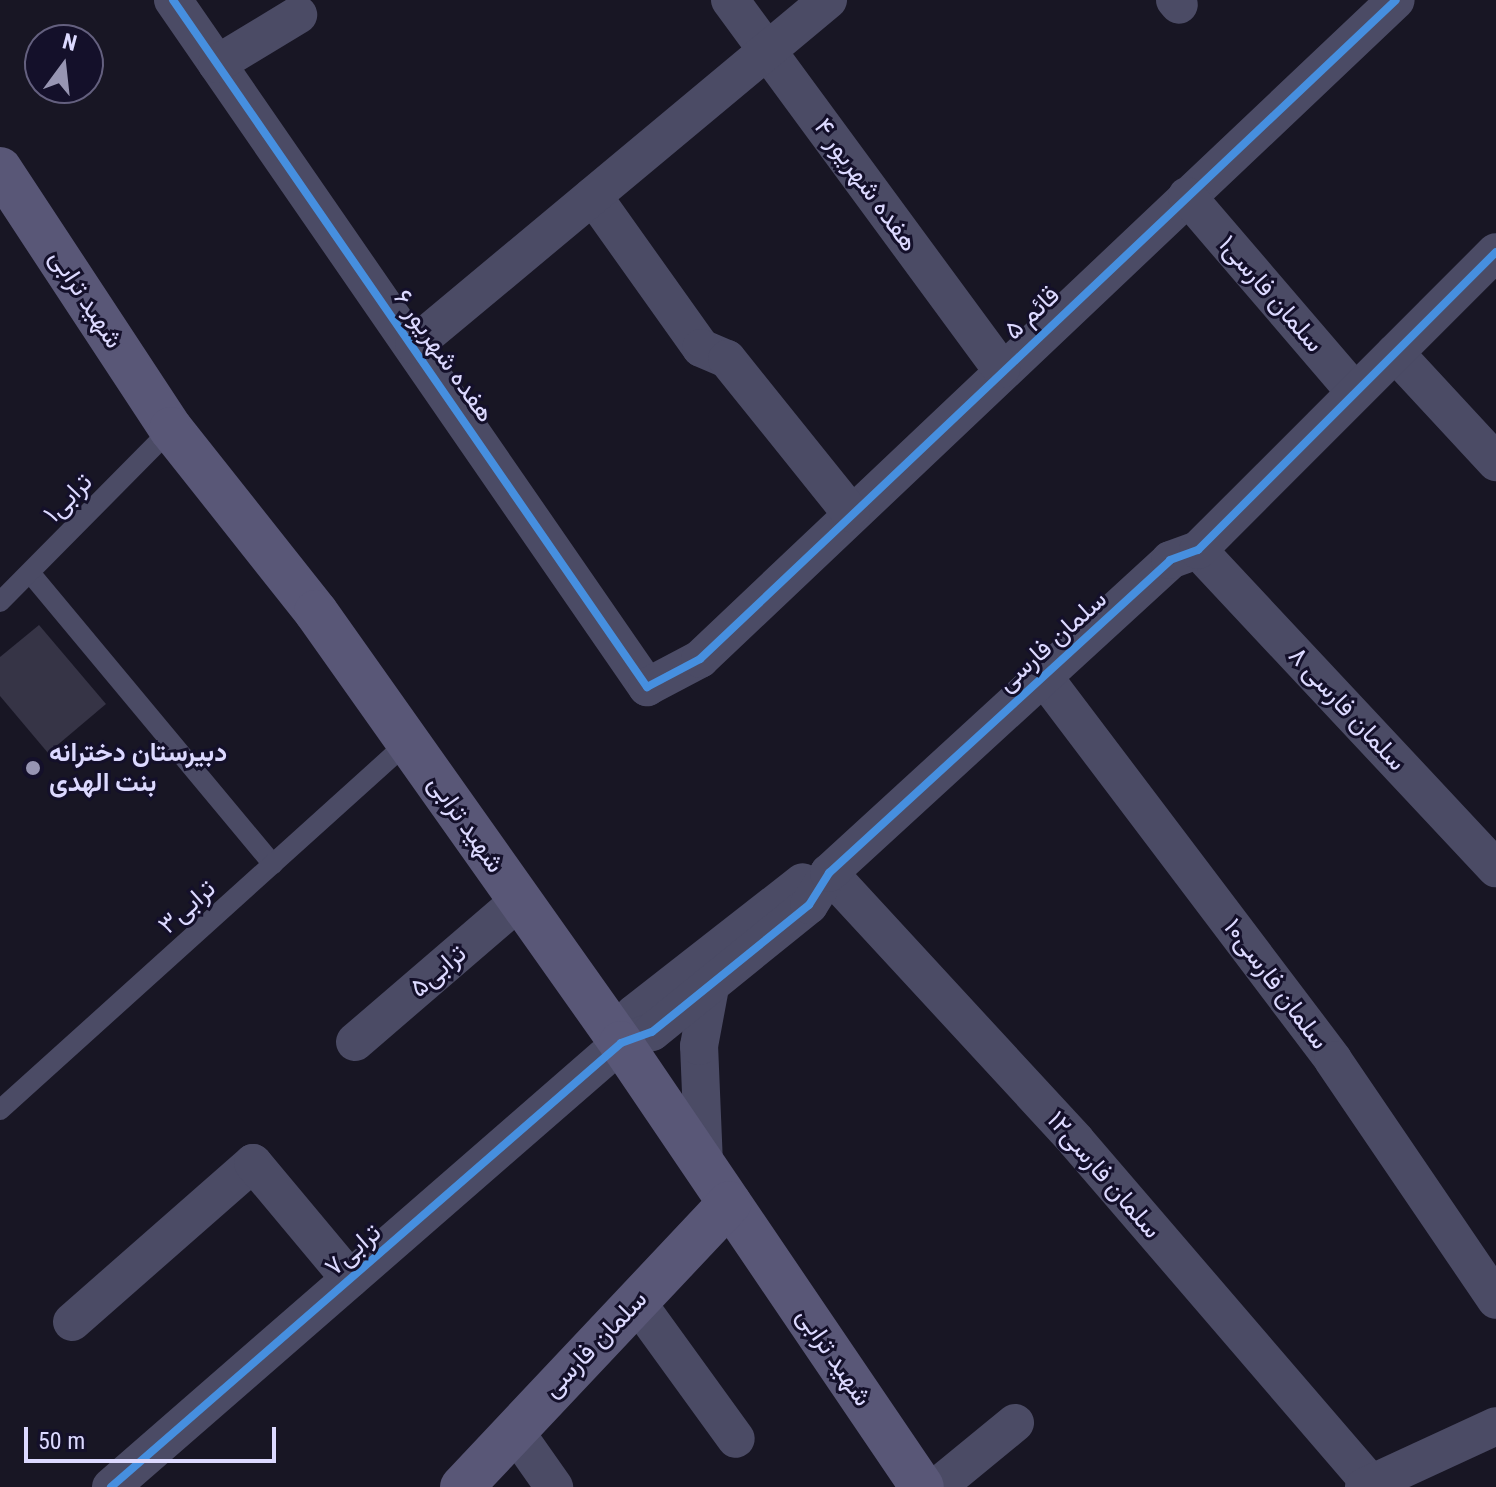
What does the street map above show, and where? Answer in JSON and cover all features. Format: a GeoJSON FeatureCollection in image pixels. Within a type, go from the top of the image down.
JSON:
{"type":"FeatureCollection","features":[{"type":"Feature","properties":{"kind":"street","name":"هفده شهریور ۶"},"geometry":{"type":"LineString","coordinates":[[173,0],[414,345],[647,687],[700,659]]}},
{"type":"Feature","properties":{"kind":"street","name":"هفده شهریور ۴"},"geometry":{"type":"LineString","coordinates":[[730,0],[1001,369]]}},
{"type":"Feature","properties":{"kind":"street"},"geometry":{"type":"LineString","coordinates":[[414,345],[828,0]]}},
{"type":"Feature","properties":{"kind":"street","name":"قائم ۵"},"geometry":{"type":"LineString","coordinates":[[700,659],[1001,369],[1396,0]]}},
{"type":"Feature","properties":{"kind":"street"},"geometry":{"type":"LineString","coordinates":[[217,64],[298,15]]}},
{"type":"Feature","properties":{"kind":"street","name":"شهید ترابی"},"geometry":{"type":"LineString","coordinates":[[0,169],[171,429],[408,742],[621,1043],[922,1487]]}},
{"type":"Feature","properties":{"kind":"street"},"geometry":{"type":"LineString","coordinates":[[593,196],[701,348],[727,359],[851,513]]}},
{"type":"Feature","properties":{"kind":"street","name":"سلمان فارسی۱"},"geometry":{"type":"LineString","coordinates":[[1187,196],[1355,392]]}},
{"type":"Feature","properties":{"kind":"street","name":"سلمان فارسی"},"geometry":{"type":"LineString","coordinates":[[621,1043],[652,1032],[809,905],[829,873],[1170,560],[1198,550],[1496,252]]}},
{"type":"Feature","properties":{"kind":"street"},"geometry":{"type":"LineString","coordinates":[[1395,353],[1496,462]]}},
{"type":"Feature","properties":{"kind":"street","name":"سلمان فارسی ۸"},"geometry":{"type":"LineString","coordinates":[[1198,550],[1496,868]]}},
{"type":"Feature","properties":{"kind":"street","name":"سلمان فارسی۱۰"},"geometry":{"type":"LineString","coordinates":[[1043,676],[1333,1060],[1496,1300]]}},
{"type":"Feature","properties":{"kind":"street","name":"سلمان فارسی"},"geometry":{"type":"LineString","coordinates":[[621,1043],[634,1014],[790,887],[829,873]]}},
{"type":"Feature","properties":{"kind":"street","name":"سلمان فارسی۱۲"},"geometry":{"type":"LineString","coordinates":[[829,873],[1076,1141],[1370,1486]]}},
{"type":"Feature","properties":{"kind":"street","name":"ترابی۵"},"geometry":{"type":"LineString","coordinates":[[355,1042],[520,900]]}},
{"type":"Feature","properties":{"kind":"street"},"geometry":{"type":"LineString","coordinates":[[704,1164],[699,1061],[710,987]]}},
{"type":"Feature","properties":{"kind":"street","name":"ترابی۷"},"geometry":{"type":"LineString","coordinates":[[111,1487],[621,1043]]}},
{"type":"Feature","properties":{"kind":"street"},"geometry":{"type":"LineString","coordinates":[[72,1322],[253,1163],[350,1279]]}},
{"type":"Feature","properties":{"kind":"street","name":"سلمان فارسی"},"geometry":{"type":"LineString","coordinates":[[462,1487],[730,1203]]}},
{"type":"Feature","properties":{"kind":"street"},"geometry":{"type":"LineString","coordinates":[[636,1301],[736,1439]]}},
{"type":"Feature","properties":{"kind":"street"},"geometry":{"type":"LineString","coordinates":[[937,1487],[1015,1423]]}},
{"type":"Feature","properties":{"kind":"street"},"geometry":{"type":"LineString","coordinates":[[1370,1486],[1496,1426]]}},
{"type":"Feature","properties":{"kind":"street"},"geometry":{"type":"LineString","coordinates":[[514,1430],[554,1487]]}},
{"type":"Feature","properties":{"kind":"lane","name":"ترابی۱"},"geometry":{"type":"LineString","coordinates":[[0,602],[171,429]]}},
{"type":"Feature","properties":{"kind":"lane"},"geometry":{"type":"LineString","coordinates":[[31,574],[273,864]]}},
{"type":"Feature","properties":{"kind":"lane","name":"ترابی۳"},"geometry":{"type":"LineString","coordinates":[[0,1110],[408,742]]}},
{"type":"Feature","properties":{"kind":"building"},"geometry":{"type":"Polygon","coordinates":[[[39,625],[106,704],[48,753],[0,696],[0,657],[39,625]]]}},
{"type":"Feature","properties":{"kind":"cycle path"},"geometry":{"type":"LineString","coordinates":[[173,0],[647,687],[700,659],[1396,0]]}},
{"type":"Feature","properties":{"kind":"cycle path"},"geometry":{"type":"LineString","coordinates":[[111,1487],[621,1043],[652,1032],[809,905],[829,873],[1170,560],[1198,550],[1496,252]]}},
{"type":"Feature","properties":{"kind":"place","name":"دبیرستان دخترانه بنت الهدی"},"geometry":{"type":"Point","coordinates":[33,768]}}]}
